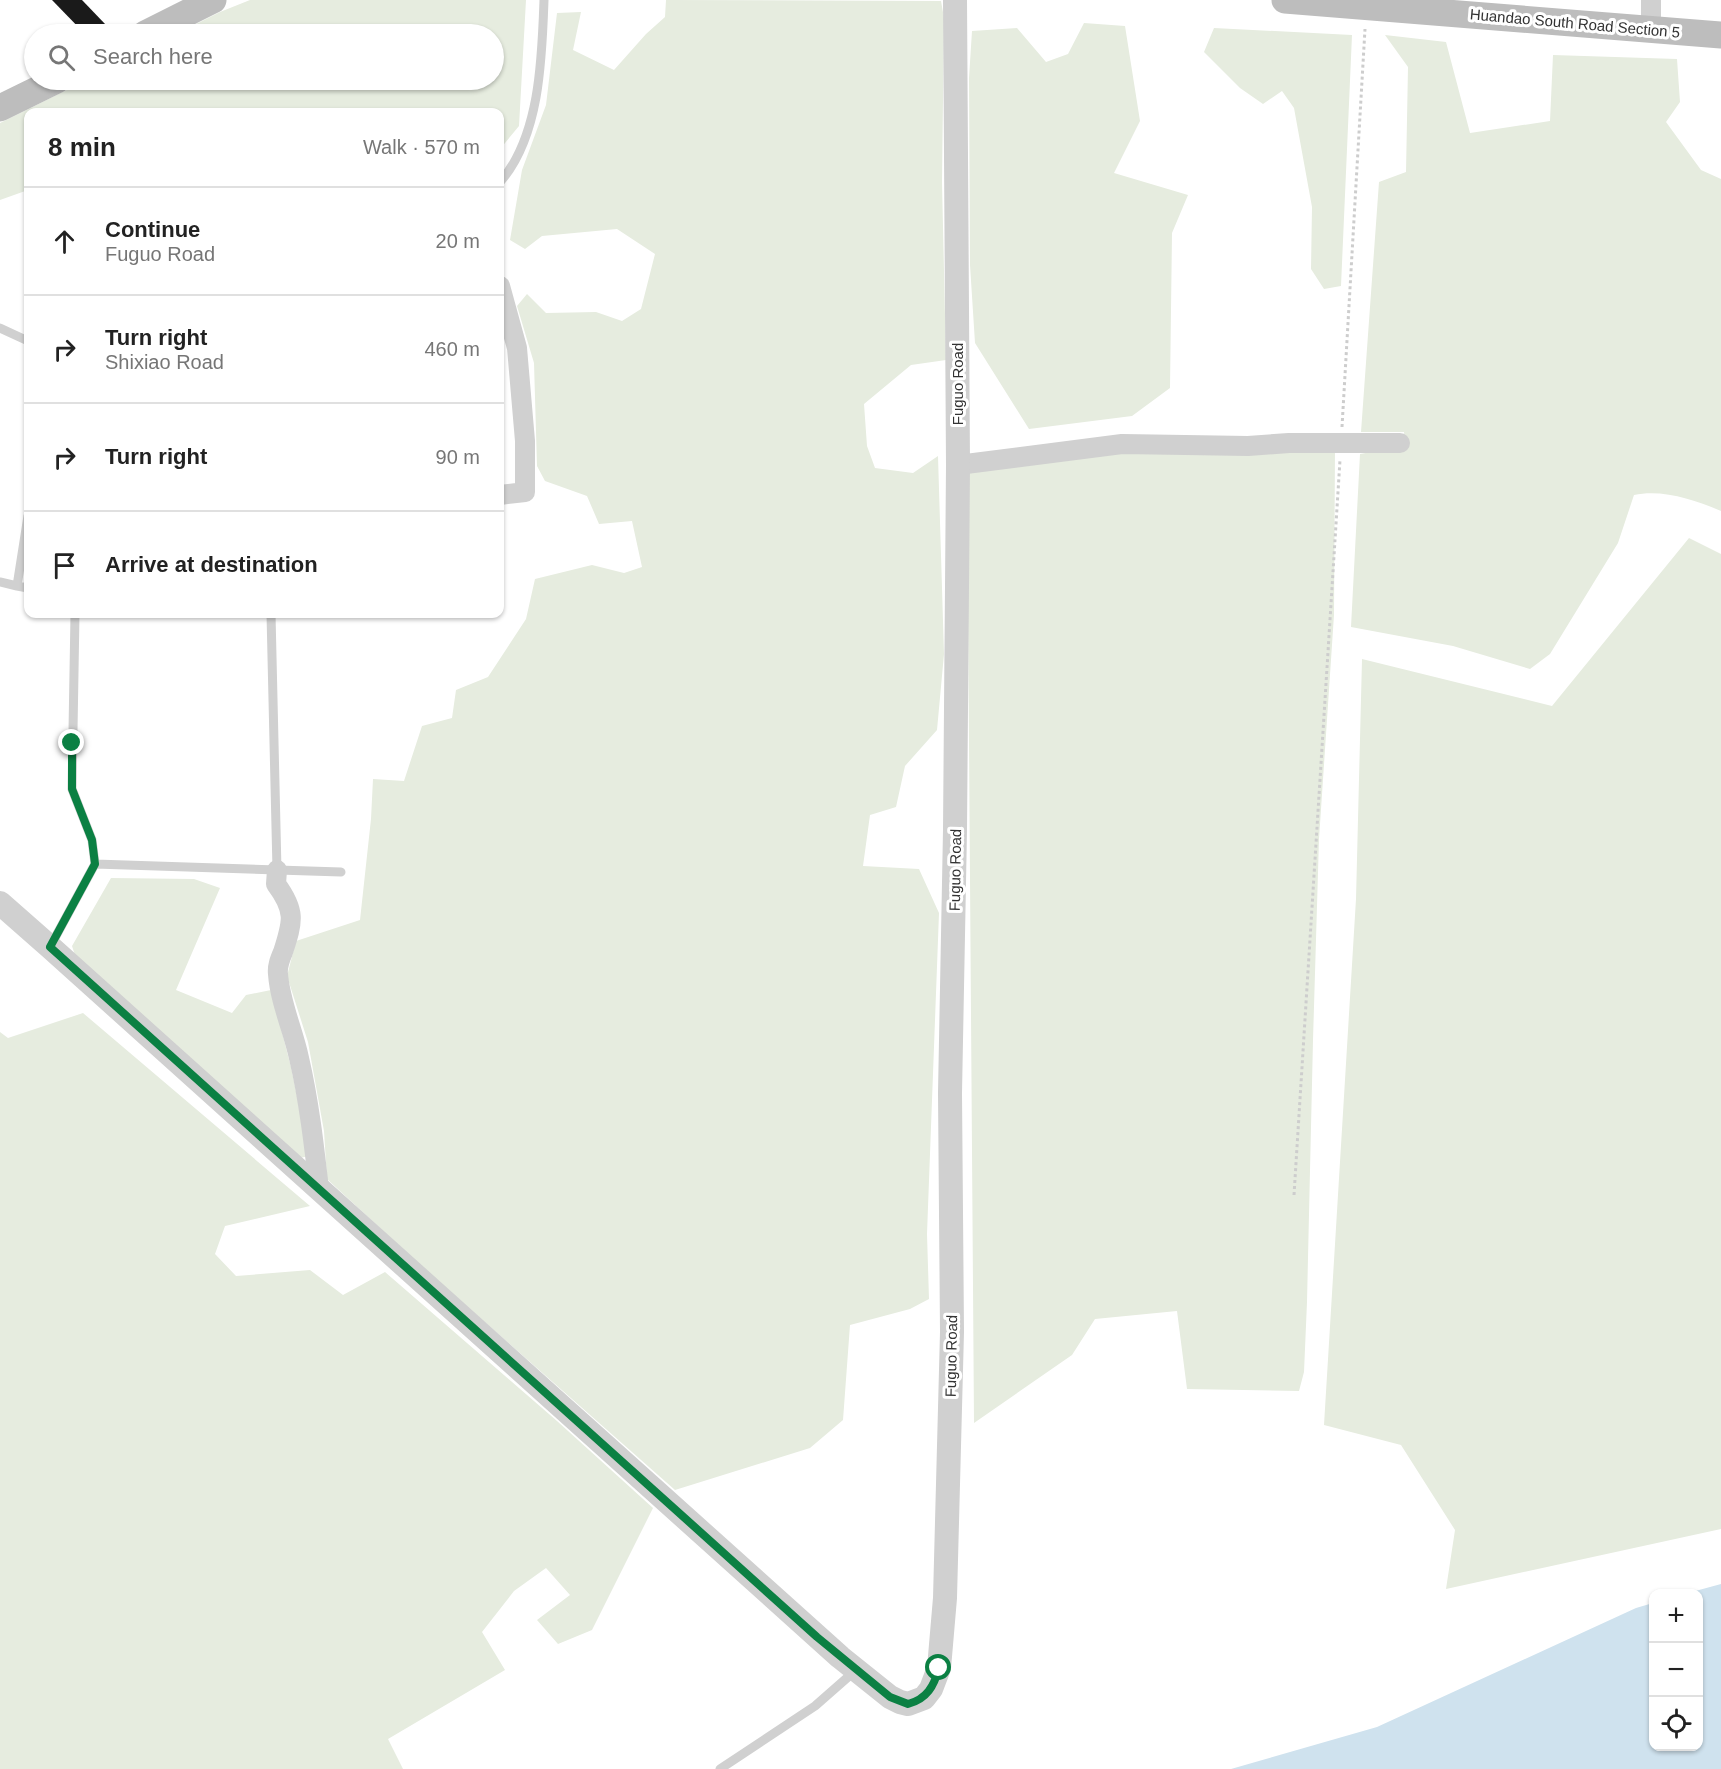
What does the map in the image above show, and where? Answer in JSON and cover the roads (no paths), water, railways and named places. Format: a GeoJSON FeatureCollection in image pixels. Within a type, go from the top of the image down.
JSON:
{"type":"FeatureCollection","features":[{"type":"Feature","properties":{"kind":"main road"},"geometry":{"type":"LineString","coordinates":[[165,24],[213,0]]}},
{"type":"Feature","properties":{"kind":"main road","name":"Huandao South Road Section 5"},"geometry":{"type":"LineString","coordinates":[[1285,0],[1366,3],[1721,34]]}},
{"type":"Feature","properties":{"kind":"main road"},"geometry":{"type":"LineString","coordinates":[[0,108],[37,90]]}},
{"type":"Feature","properties":{"kind":"street","name":"Fuguo Road"},"geometry":{"type":"LineString","coordinates":[[856,1670],[890,1697],[908,1704],[924,1698],[931,1689],[939,1668],[945,1598],[952,1332],[950,1093],[954,933],[958,465],[955,0]]}},
{"type":"Feature","properties":{"kind":"street"},"geometry":{"type":"LineString","coordinates":[[1651,0],[1651,29]]}},
{"type":"Feature","properties":{"kind":"street"},"geometry":{"type":"LineString","coordinates":[[504,301],[517,348],[525,441],[525,492],[504,495]]}},
{"type":"Feature","properties":{"kind":"street"},"geometry":{"type":"LineString","coordinates":[[958,465],[1122,444],[1248,446],[1288,443],[1400,443]]}},
{"type":"Feature","properties":{"kind":"street"},"geometry":{"type":"LineString","coordinates":[[277,870],[276,884],[287,899],[291,917],[289,933],[277,968],[278,982],[299,1059],[313,1135],[319,1189]]}},
{"type":"Feature","properties":{"kind":"street"},"geometry":{"type":"LineString","coordinates":[[0,903],[799,1622],[856,1670]]}},
{"type":"Feature","properties":{"kind":"lane"},"geometry":{"type":"LineString","coordinates":[[504,177],[521,149],[531,119],[540,60],[544,0]]}},
{"type":"Feature","properties":{"kind":"lane"},"geometry":{"type":"LineString","coordinates":[[0,328],[24,339]]}},
{"type":"Feature","properties":{"kind":"lane"},"geometry":{"type":"LineString","coordinates":[[17,586],[24,541]]}},
{"type":"Feature","properties":{"kind":"lane"},"geometry":{"type":"LineString","coordinates":[[0,582],[24,587]]}},
{"type":"Feature","properties":{"kind":"lane"},"geometry":{"type":"LineString","coordinates":[[50,947],[95,864],[92,840],[72,789],[75,618]]}},
{"type":"Feature","properties":{"kind":"lane"},"geometry":{"type":"LineString","coordinates":[[271,618],[277,870]]}},
{"type":"Feature","properties":{"kind":"lane"},"geometry":{"type":"LineString","coordinates":[[95,864],[341,872]]}},
{"type":"Feature","properties":{"kind":"lane"},"geometry":{"type":"LineString","coordinates":[[720,1769],[815,1706],[856,1670]]}},
{"type":"Feature","properties":{"kind":"water"},"geometry":{"type":"Polygon","coordinates":[[[1721,1584],[1721,1769],[1231,1769],[1377,1727],[1636,1608],[1649,1604],[1649,1751],[1703,1751],[1703,1589],[1721,1584]]]}}]}
